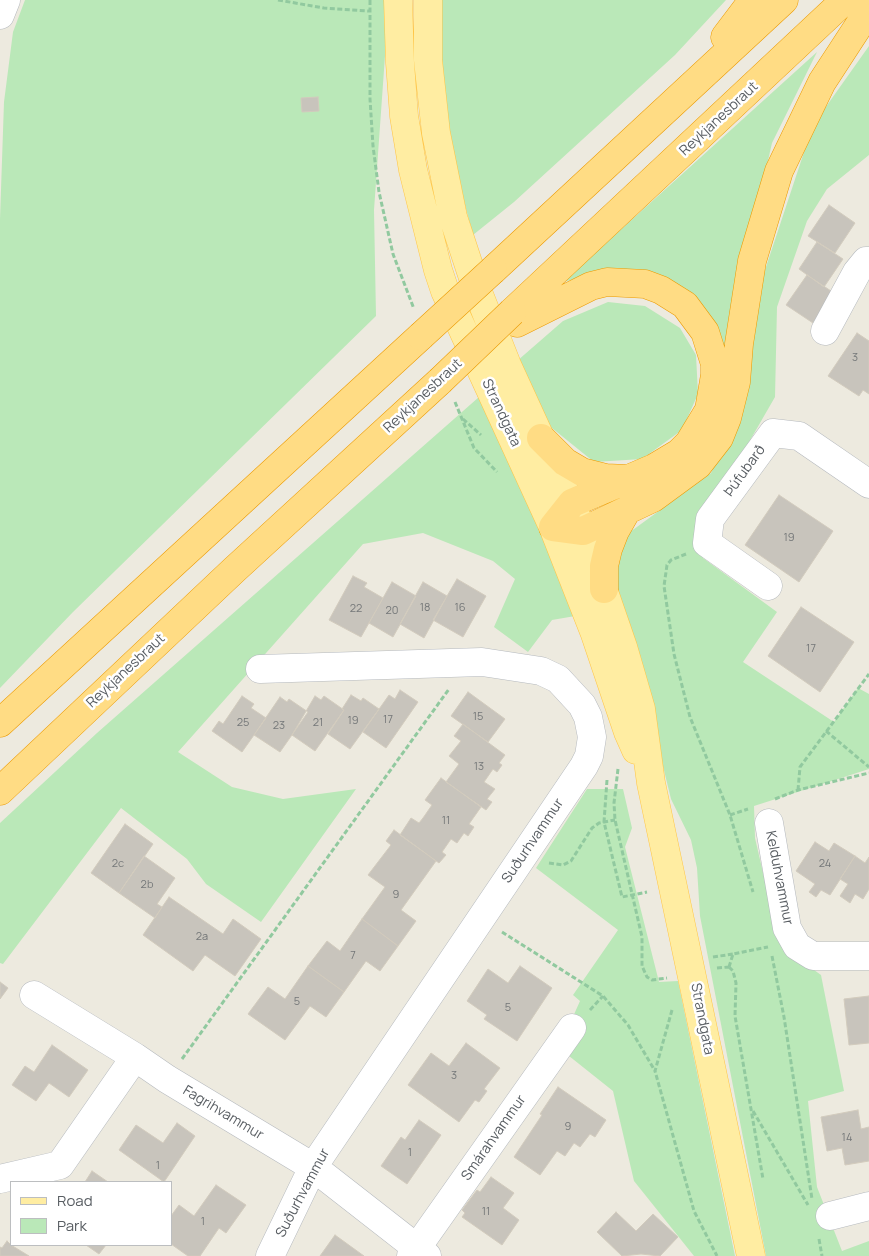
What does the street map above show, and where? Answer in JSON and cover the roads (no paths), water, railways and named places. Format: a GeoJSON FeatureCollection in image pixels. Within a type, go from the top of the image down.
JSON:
{"type":"FeatureCollection","features":[{"type":"Feature","properties":{"kind":"highway"},"geometry":{"type":"LineString","coordinates":[[674,103],[753,0]]}},
{"type":"Feature","properties":{"kind":"highway"},"geometry":{"type":"LineString","coordinates":[[0,723],[784,0]]}},
{"type":"Feature","properties":{"kind":"highway","name":"Reykjanesbraut"},"geometry":{"type":"LineString","coordinates":[[0,791],[234,570],[479,344],[515,318],[846,0]]}},
{"type":"Feature","properties":{"kind":"highway"},"geometry":{"type":"LineString","coordinates":[[553,528],[583,531],[653,498],[686,476],[698,465],[718,438],[727,418],[736,382],[752,261],[779,171],[822,82],[869,10]]}},
{"type":"Feature","properties":{"kind":"highway"},"geometry":{"type":"LineString","coordinates":[[515,318],[576,292],[607,282],[645,284],[661,290],[685,305],[696,318],[710,346],[715,364],[715,376],[709,410],[697,433],[679,453],[629,479],[572,503],[553,528]]}},
{"type":"Feature","properties":{"kind":"highway"},"geometry":{"type":"LineString","coordinates":[[541,438],[565,462],[582,472],[606,478],[629,479]]}},
{"type":"Feature","properties":{"kind":"highway"},"geometry":{"type":"LineString","coordinates":[[604,589],[604,566],[608,548],[627,510]]}},
{"type":"Feature","properties":{"kind":"main road","name":"Strandgata"},"geometry":{"type":"LineString","coordinates":[[398,0],[404,116],[413,170],[438,270],[445,291],[553,528],[595,634],[628,732],[651,783]]}},
{"type":"Feature","properties":{"kind":"main road","name":"Strandgata"},"geometry":{"type":"LineString","coordinates":[[428,0],[428,60],[436,133],[453,217],[476,287],[504,357],[572,503],[583,531],[604,589],[641,709],[651,783],[751,1256]]}},
{"type":"Feature","properties":{"kind":"street"},"geometry":{"type":"LineString","coordinates":[[0,15],[6,0]]}},
{"type":"Feature","properties":{"kind":"street"},"geometry":{"type":"LineString","coordinates":[[825,331],[857,272],[866,261],[869,261]]}},
{"type":"Feature","properties":{"kind":"street","name":"Þúfubarð"},"geometry":{"type":"LineString","coordinates":[[768,586],[707,543],[710,519],[773,433],[799,436],[869,484]]}},
{"type":"Feature","properties":{"kind":"street","name":"Suðurhvammur"},"geometry":{"type":"LineString","coordinates":[[260,669],[469,662],[514,666],[550,674],[566,686],[582,705],[588,717],[592,737],[589,756],[313,1167],[270,1256]]}},
{"type":"Feature","properties":{"kind":"street","name":"Kelduhvammur"},"geometry":{"type":"LineString","coordinates":[[769,824],[787,928],[797,946],[813,956],[869,956]]}},
{"type":"Feature","properties":{"kind":"street","name":"Fagrihvammur"},"geometry":{"type":"LineString","coordinates":[[34,995],[135,1057],[167,1079],[313,1167]]}},
{"type":"Feature","properties":{"kind":"street","name":"Smárahvammur"},"geometry":{"type":"LineString","coordinates":[[313,1167],[418,1253],[572,1028]]}},
{"type":"Feature","properties":{"kind":"street"},"geometry":{"type":"LineString","coordinates":[[0,1178],[56,1174],[135,1057]]}},
{"type":"Feature","properties":{"kind":"street"},"geometry":{"type":"LineString","coordinates":[[818,1217],[869,1206]]}}]}
